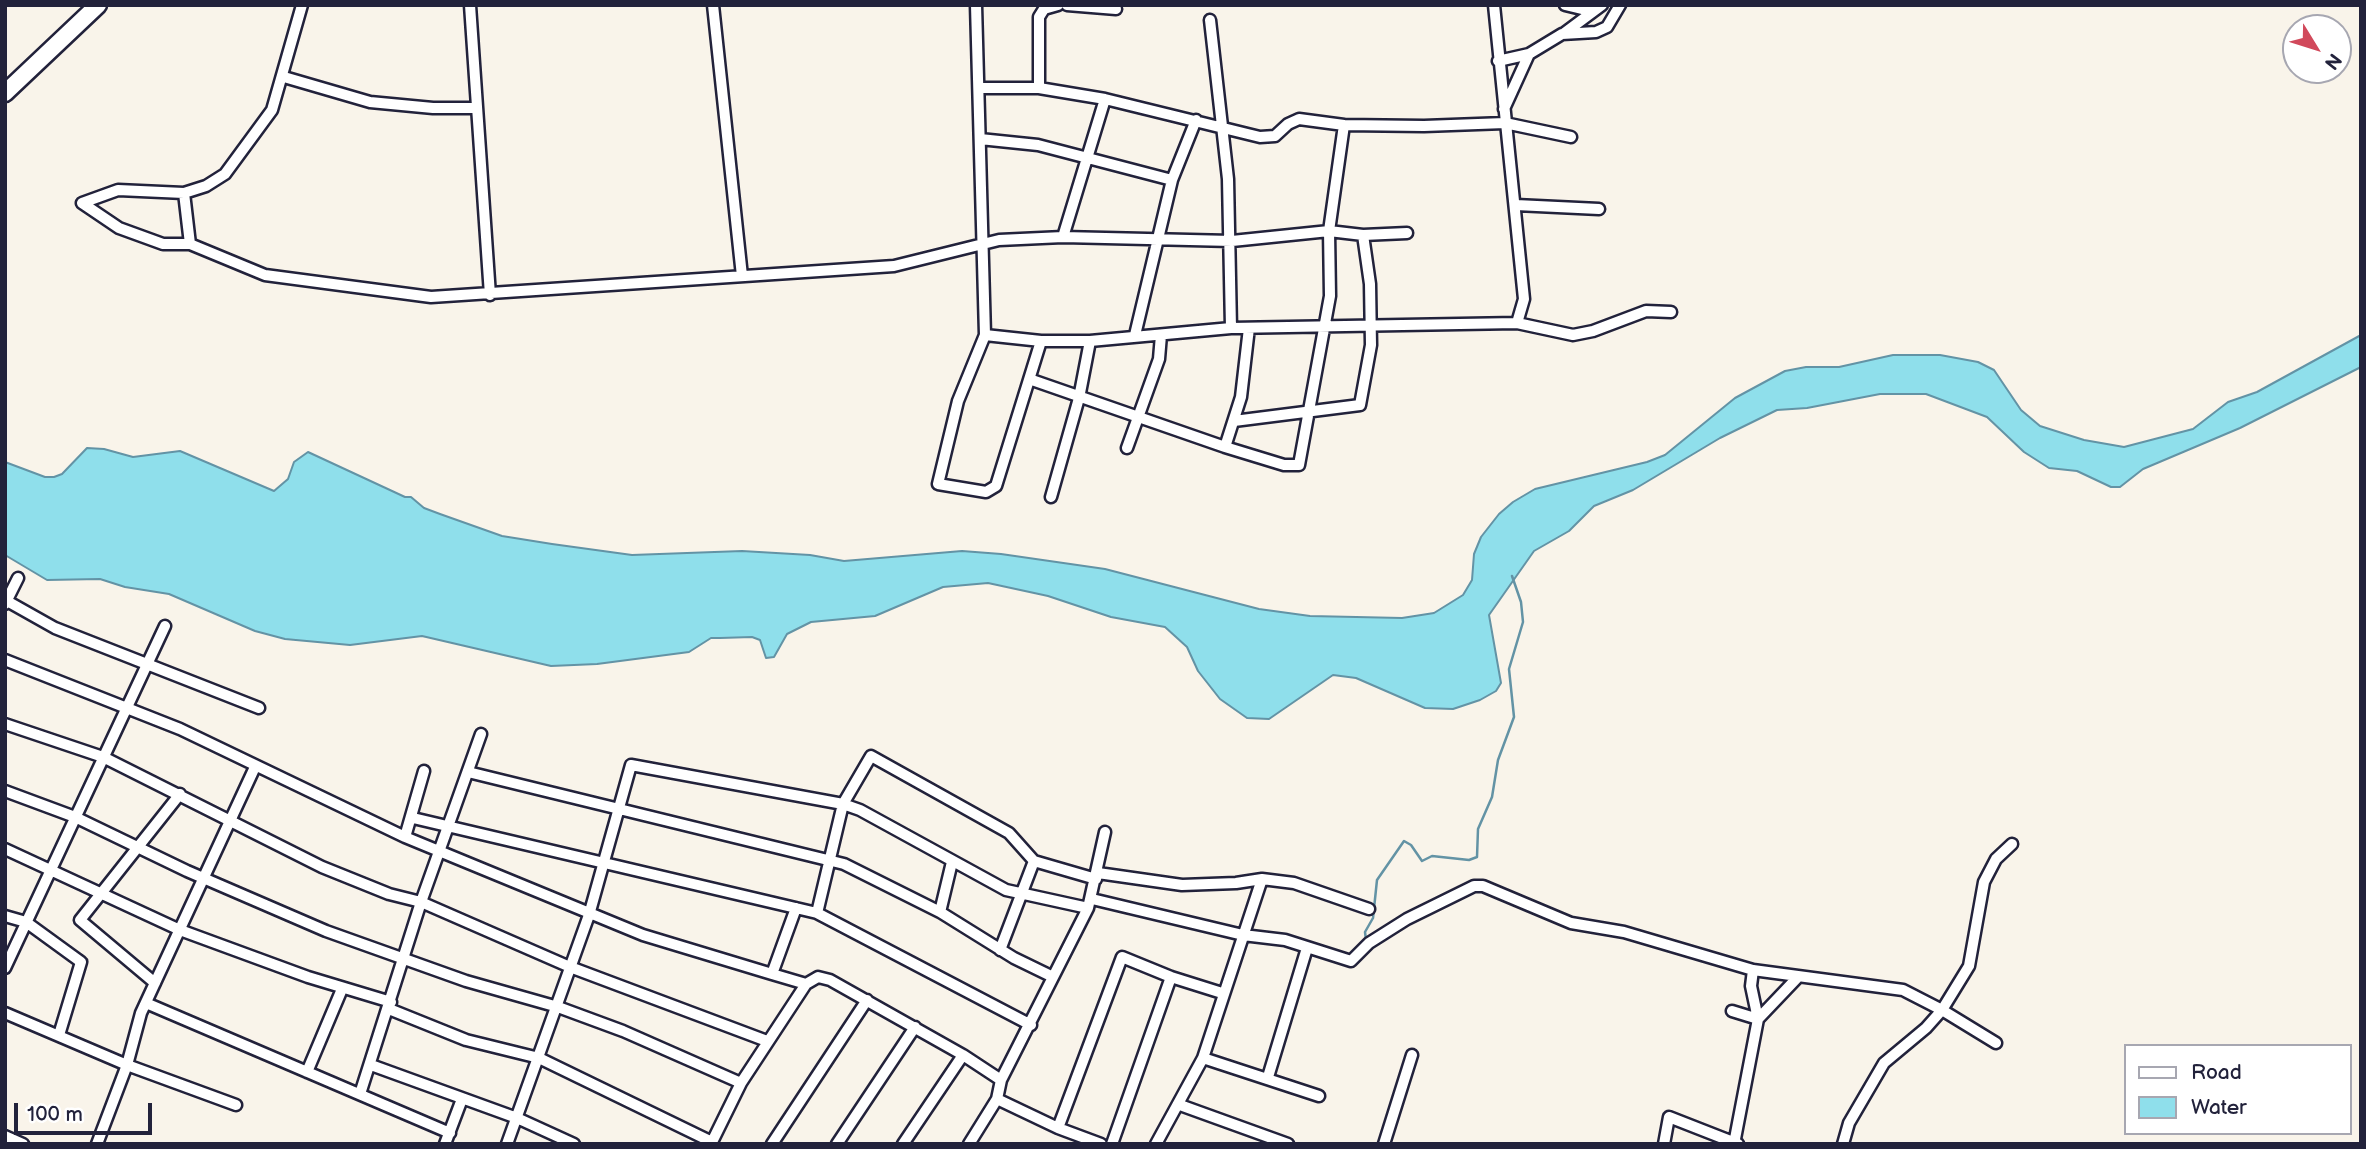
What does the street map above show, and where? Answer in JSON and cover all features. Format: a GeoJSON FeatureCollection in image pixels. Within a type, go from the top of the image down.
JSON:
{"type":"FeatureCollection","features":[{"type":"Feature","properties":{"kind":"main road"},"geometry":{"type":"LineString","coordinates":[[5,93],[98,5]]}},
{"type":"Feature","properties":{"kind":"street"},"geometry":{"type":"LineString","coordinates":[[302,5],[284,77],[272,110],[225,174],[206,186],[184,193],[118,190],[82,203],[120,228],[163,244],[190,244],[265,275],[431,297],[894,266],[999,240],[1063,237],[1232,241],[1329,231],[1363,235],[1406,233]]}},
{"type":"Feature","properties":{"kind":"street"},"geometry":{"type":"LineString","coordinates":[[470,5],[491,295]]}},
{"type":"Feature","properties":{"kind":"street"},"geometry":{"type":"LineString","coordinates":[[713,5],[742,276]]}},
{"type":"Feature","properties":{"kind":"street"},"geometry":{"type":"LineString","coordinates":[[976,5],[985,335],[958,401],[938,484],[986,492],[993,490],[1032,380],[1041,341]]}},
{"type":"Feature","properties":{"kind":"street"},"geometry":{"type":"LineString","coordinates":[[1039,88],[1039,17],[1044,9],[1058,5]]}},
{"type":"Feature","properties":{"kind":"street"},"geometry":{"type":"LineString","coordinates":[[1067,5],[1116,9]]}},
{"type":"Feature","properties":{"kind":"street"},"geometry":{"type":"LineString","coordinates":[[1494,5],[1524,299],[1517,323]]}},
{"type":"Feature","properties":{"kind":"street"},"geometry":{"type":"LineString","coordinates":[[1565,5],[1590,11]]}},
{"type":"Feature","properties":{"kind":"street"},"geometry":{"type":"LineString","coordinates":[[1498,61],[1529,54],[1602,5]]}},
{"type":"Feature","properties":{"kind":"street"},"geometry":{"type":"LineString","coordinates":[[1562,34],[1596,32],[1607,27],[1620,5]]}},
{"type":"Feature","properties":{"kind":"street"},"geometry":{"type":"LineString","coordinates":[[1210,20],[1232,241],[1231,328]]}},
{"type":"Feature","properties":{"kind":"street"},"geometry":{"type":"LineString","coordinates":[[1503,110],[1529,54]]}},
{"type":"Feature","properties":{"kind":"street"},"geometry":{"type":"LineString","coordinates":[[284,77],[370,102],[433,108],[477,108]]}},
{"type":"Feature","properties":{"kind":"street"},"geometry":{"type":"LineString","coordinates":[[980,88],[1039,88],[1105,99],[1269,137],[1299,119],[1344,125],[1424,127],[1505,122],[1572,137]]}},
{"type":"Feature","properties":{"kind":"street"},"geometry":{"type":"LineString","coordinates":[[1063,237],[1105,99]]}},
{"type":"Feature","properties":{"kind":"street"},"geometry":{"type":"LineString","coordinates":[[1135,335],[1172,180],[1196,120]]}},
{"type":"Feature","properties":{"kind":"street"},"geometry":{"type":"LineString","coordinates":[[1032,380],[1225,447],[1295,466],[1302,456],[1330,296],[1329,231],[1344,125]]}},
{"type":"Feature","properties":{"kind":"street"},"geometry":{"type":"LineString","coordinates":[[981,139],[1038,145],[1172,180]]}},
{"type":"Feature","properties":{"kind":"street"},"geometry":{"type":"LineString","coordinates":[[184,193],[190,244]]}},
{"type":"Feature","properties":{"kind":"street"},"geometry":{"type":"LineString","coordinates":[[1516,205],[1599,209]]}},
{"type":"Feature","properties":{"kind":"street"},"geometry":{"type":"LineString","coordinates":[[1234,421],[1360,405],[1370,355],[1371,324],[1370,284],[1363,235]]}},
{"type":"Feature","properties":{"kind":"street"},"geometry":{"type":"LineString","coordinates":[[985,335],[1041,341],[1090,341],[1231,328],[1517,323],[1573,335],[1593,331],[1646,311],[1671,312]]}},
{"type":"Feature","properties":{"kind":"street"},"geometry":{"type":"LineString","coordinates":[[1225,447],[1241,397],[1249,328]]}},
{"type":"Feature","properties":{"kind":"street"},"geometry":{"type":"LineString","coordinates":[[1126,447],[1140,419],[1159,359],[1161,335]]}},
{"type":"Feature","properties":{"kind":"street"},"geometry":{"type":"LineString","coordinates":[[1051,497],[1079,398],[1090,341]]}},
{"type":"Feature","properties":{"kind":"street"},"geometry":{"type":"LineString","coordinates":[[18,578],[6,603],[55,628],[259,708]]}},
{"type":"Feature","properties":{"kind":"street"},"geometry":{"type":"LineString","coordinates":[[5,968],[165,626]]}},
{"type":"Feature","properties":{"kind":"street"},"geometry":{"type":"LineString","coordinates":[[5,660],[180,729],[405,837],[589,915],[806,984]]}},
{"type":"Feature","properties":{"kind":"street"},"geometry":{"type":"LineString","coordinates":[[5,724],[103,757],[322,867],[389,894],[421,902],[570,967],[767,1041]]}},
{"type":"Feature","properties":{"kind":"street"},"geometry":{"type":"LineString","coordinates":[[360,1094],[421,902],[481,734]]}},
{"type":"Feature","properties":{"kind":"street"},"geometry":{"type":"LineString","coordinates":[[817,913],[843,804],[871,756],[1009,833],[1034,861],[1055,870],[1182,884],[1236,883],[1262,879],[1294,883],[1369,909]]}},
{"type":"Feature","properties":{"kind":"street"},"geometry":{"type":"LineString","coordinates":[[507,1144],[589,915],[631,765],[843,804],[860,810],[1006,890],[1243,935],[1285,940],[1351,961],[1369,943],[1407,919],[1474,886],[1483,886],[1571,923],[1624,932],[1753,970],[1903,990],[1996,1043]]}},
{"type":"Feature","properties":{"kind":"street"},"geometry":{"type":"LineString","coordinates":[[97,1144],[127,1065],[146,1003],[255,766]]}},
{"type":"Feature","properties":{"kind":"street"},"geometry":{"type":"LineString","coordinates":[[405,837],[413,818],[424,771]]}},
{"type":"Feature","properties":{"kind":"street"},"geometry":{"type":"LineString","coordinates":[[468,772],[830,860],[862,871],[1051,976]]}},
{"type":"Feature","properties":{"kind":"street"},"geometry":{"type":"LineString","coordinates":[[5,791],[75,817],[326,931],[466,981],[558,1007],[623,1031],[741,1083]]}},
{"type":"Feature","properties":{"kind":"street"},"geometry":{"type":"LineString","coordinates":[[155,983],[80,920],[140,848],[180,794]]}},
{"type":"Feature","properties":{"kind":"street"},"geometry":{"type":"LineString","coordinates":[[413,818],[817,913],[1031,1025]]}},
{"type":"Feature","properties":{"kind":"street"},"geometry":{"type":"LineString","coordinates":[[969,1144],[997,1099],[1001,1080],[1031,1025],[1051,976],[1090,904],[1105,832]]}},
{"type":"Feature","properties":{"kind":"street"},"geometry":{"type":"LineString","coordinates":[[1843,1144],[1849,1123],[1884,1063],[1926,1028],[1942,1010],[1972,958],[1978,906],[1984,882],[1996,859],[2012,844]]}},
{"type":"Feature","properties":{"kind":"street"},"geometry":{"type":"LineString","coordinates":[[5,849],[103,892],[180,930],[390,1006],[466,1040],[539,1058],[711,1143],[741,1083],[767,1041],[806,984],[818,977],[830,979],[963,1055],[1001,1080]]}},
{"type":"Feature","properties":{"kind":"street"},"geometry":{"type":"LineString","coordinates":[[1000,950],[1034,861]]}},
{"type":"Feature","properties":{"kind":"street"},"geometry":{"type":"LineString","coordinates":[[940,912],[952,862]]}},
{"type":"Feature","properties":{"kind":"street"},"geometry":{"type":"LineString","coordinates":[[1156,1144],[1180,1105],[1203,1058],[1222,993],[1262,879]]}},
{"type":"Feature","properties":{"kind":"street"},"geometry":{"type":"LineString","coordinates":[[772,974],[796,908]]}},
{"type":"Feature","properties":{"kind":"street"},"geometry":{"type":"LineString","coordinates":[[5,916],[26,922],[81,962],[59,1035]]}},
{"type":"Feature","properties":{"kind":"street"},"geometry":{"type":"LineString","coordinates":[[1268,1077],[1307,947]]}},
{"type":"Feature","properties":{"kind":"street"},"geometry":{"type":"LineString","coordinates":[[1058,1128],[1122,957],[1171,977],[1222,993]]}},
{"type":"Feature","properties":{"kind":"street"},"geometry":{"type":"LineString","coordinates":[[1671,1144],[1665,1139],[1669,1117],[1736,1143],[1758,1019],[1751,986],[1753,970]]}},
{"type":"Feature","properties":{"kind":"street"},"geometry":{"type":"LineString","coordinates":[[1112,1144],[1171,977]]}},
{"type":"Feature","properties":{"kind":"street"},"geometry":{"type":"LineString","coordinates":[[1758,1019],[1798,977]]}},
{"type":"Feature","properties":{"kind":"street"},"geometry":{"type":"LineString","coordinates":[[307,1072],[342,989]]}},
{"type":"Feature","properties":{"kind":"street"},"geometry":{"type":"LineString","coordinates":[[772,1144],[867,1000]]}},
{"type":"Feature","properties":{"kind":"street"},"geometry":{"type":"LineString","coordinates":[[146,1003],[450,1133]]}},
{"type":"Feature","properties":{"kind":"street"},"geometry":{"type":"LineString","coordinates":[[1732,1011],[1758,1019]]}},
{"type":"Feature","properties":{"kind":"street"},"geometry":{"type":"LineString","coordinates":[[5,1013],[127,1065],[236,1105]]}},
{"type":"Feature","properties":{"kind":"street"},"geometry":{"type":"LineString","coordinates":[[837,1144],[915,1027]]}},
{"type":"Feature","properties":{"kind":"street"},"geometry":{"type":"LineString","coordinates":[[903,1144],[963,1055]]}},
{"type":"Feature","properties":{"kind":"street"},"geometry":{"type":"LineString","coordinates":[[1384,1144],[1412,1055]]}},
{"type":"Feature","properties":{"kind":"street"},"geometry":{"type":"LineString","coordinates":[[1203,1058],[1268,1077],[1319,1096]]}},
{"type":"Feature","properties":{"kind":"street"},"geometry":{"type":"LineString","coordinates":[[371,1065],[517,1118],[574,1144]]}},
{"type":"Feature","properties":{"kind":"street"},"geometry":{"type":"LineString","coordinates":[[445,1144],[462,1099]]}},
{"type":"Feature","properties":{"kind":"street"},"geometry":{"type":"LineString","coordinates":[[997,1099],[1058,1128],[1101,1144]]}},
{"type":"Feature","properties":{"kind":"street"},"geometry":{"type":"LineString","coordinates":[[1180,1105],[1288,1144]]}},
{"type":"Feature","properties":{"kind":"street"},"geometry":{"type":"LineString","coordinates":[[5,1136],[23,1144]]}},
{"type":"Feature","properties":{"kind":"water"},"geometry":{"type":"Polygon","coordinates":[[[2361,335],[2361,367],[2240,428],[2143,469],[2120,487],[2111,487],[2077,471],[2049,468],[2024,452],[1987,417],[1926,394],[1880,394],[1807,408],[1777,410],[1720,438],[1633,490],[1594,506],[1569,531],[1534,551],[1489,615],[1501,683],[1496,691],[1480,700],[1453,709],[1425,708],[1356,678],[1333,675],[1269,719],[1247,718],[1220,699],[1198,671],[1187,647],[1165,627],[1111,617],[1048,596],[988,583],[943,587],[875,616],[811,622],[787,634],[774,657],[766,658],[760,640],[752,637],[711,638],[689,652],[597,664],[551,666],[422,636],[350,645],[285,639],[255,631],[169,594],[125,587],[100,579],[47,580],[5,555],[5,462],[45,477],[54,477],[62,474],[87,448],[104,449],[133,457],[180,451],[274,491],[288,479],[294,462],[308,452],[405,497],[411,497],[424,508],[502,536],[552,544],[632,555],[742,551],[810,555],[844,561],[962,551],[1001,554],[1105,569],[1259,609],[1310,616],[1402,618],[1434,613],[1463,595],[1472,580],[1474,554],[1481,537],[1499,514],[1513,502],[1535,489],[1647,462],[1665,455],[1735,398],[1785,371],[1806,367],[1839,367],[1893,355],[1940,355],[1978,362],[1994,370],[2021,410],[2040,426],[2084,440],[2124,447],[2193,429],[2228,402],[2257,392],[2361,335]]]}},
{"type":"Feature","properties":{"kind":"waterway"},"geometry":{"type":"LineString","coordinates":[[1366,940],[1365,932],[1373,918],[1377,880],[1404,841],[1411,845],[1422,861],[1432,856],[1469,860],[1477,857],[1478,829],[1492,797],[1498,760],[1514,717],[1509,669],[1523,622],[1521,602],[1512,576]]}}]}
